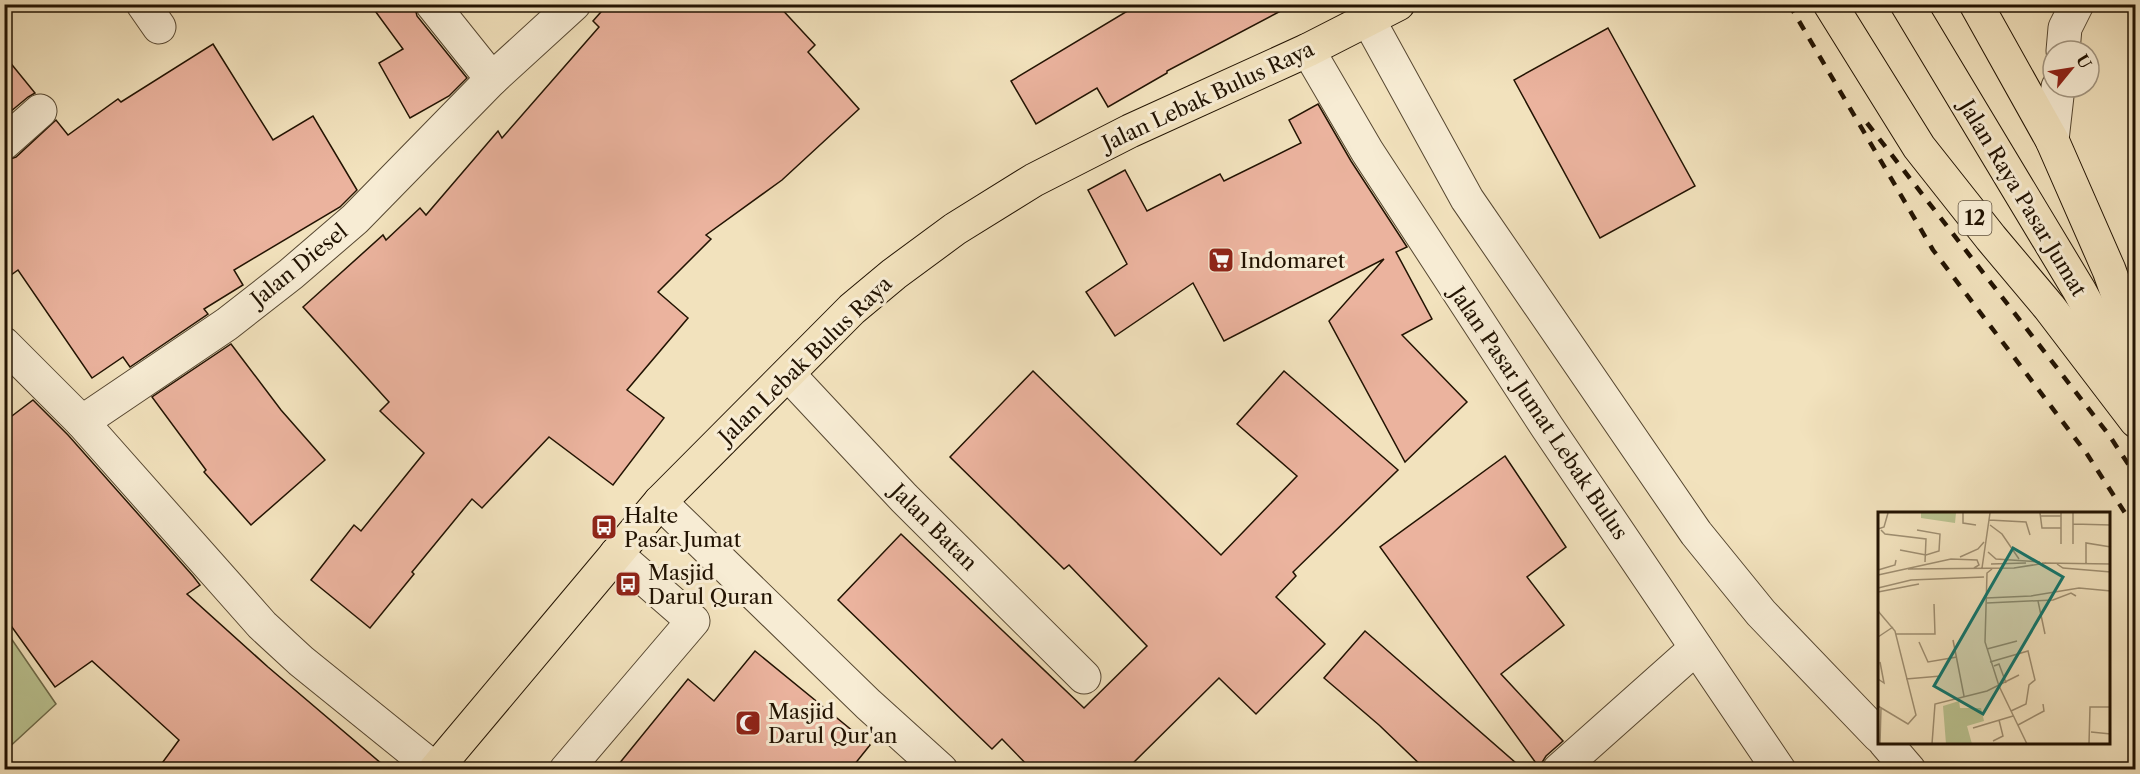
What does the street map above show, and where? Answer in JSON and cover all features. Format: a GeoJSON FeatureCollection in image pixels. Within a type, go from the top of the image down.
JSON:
{"type":"FeatureCollection","features":[{"type":"Feature","properties":{"kind":"main road","name":"Jalan Lebak Bulus Raya"},"geometry":{"type":"LineString","coordinates":[[436,769],[660,502],[860,302],[920,254],[1034,180],[1130,131],[1308,50],[1398,4]]}},
{"type":"Feature","properties":{"kind":"main road","name":"Jalan Raya Pasar Jumat"},"geometry":{"type":"LineString","coordinates":[[1830,4],[1919,147],[2049,307],[2136,422]]}},
{"type":"Feature","properties":{"kind":"main road","name":"Jalan Raya Pasar Jumat"},"geometry":{"type":"LineString","coordinates":[[1907,4],[2079,290],[2136,394]]}},
{"type":"Feature","properties":{"kind":"main road"},"geometry":{"type":"LineString","coordinates":[[1976,4],[2052,140],[2109,270],[2136,345]]}},
{"type":"Feature","properties":{"kind":"street"},"geometry":{"type":"LineString","coordinates":[[432,4],[492,79]]}},
{"type":"Feature","properties":{"kind":"street","name":"Jalan Diesel"},"geometry":{"type":"LineString","coordinates":[[82,422],[226,324],[291,274],[355,219],[492,79],[574,4]]}},
{"type":"Feature","properties":{"kind":"street"},"geometry":{"type":"LineString","coordinates":[[2064,39],[2065,28],[2077,4]]}},
{"type":"Feature","properties":{"kind":"street"},"geometry":{"type":"LineString","coordinates":[[1368,19],[1467,199],[1696,533],[1761,613],[1878,734]]}},
{"type":"Feature","properties":{"kind":"street","name":"Jalan Pasar Jumat Lebak Bulus"},"geometry":{"type":"LineString","coordinates":[[1308,50],[1367,152],[1547,427],[1779,770]]}},
{"type":"Feature","properties":{"kind":"street"},"geometry":{"type":"LineString","coordinates":[[2052,140],[2057,99]]}},
{"type":"Feature","properties":{"kind":"street"},"geometry":{"type":"LineString","coordinates":[[4,143],[40,111]]}},
{"type":"Feature","properties":{"kind":"street"},"geometry":{"type":"LineString","coordinates":[[4,344],[82,422],[261,625],[301,661],[436,769]]}},
{"type":"Feature","properties":{"kind":"street","name":"Jalan Batan"},"geometry":{"type":"LineString","coordinates":[[788,374],[904,498],[1084,676]]}},
{"type":"Feature","properties":{"kind":"street"},"geometry":{"type":"LineString","coordinates":[[660,502],[868,704],[941,770]]}},
{"type":"Feature","properties":{"kind":"street"},"geometry":{"type":"LineString","coordinates":[[566,770],[693,621],[616,554]]}},
{"type":"Feature","properties":{"kind":"street"},"geometry":{"type":"LineString","coordinates":[[1560,770],[1696,648]]}},
{"type":"Feature","properties":{"kind":"street"},"geometry":{"type":"LineString","coordinates":[[1887,744],[1909,770]]}},
{"type":"Feature","properties":{"kind":"green space"},"geometry":{"type":"Polygon","coordinates":[[[4,628],[56,704],[5,751],[4,751],[4,628]]]}},
{"type":"Feature","properties":{"kind":"building"},"geometry":{"type":"Polygon","coordinates":[[[370,4],[414,4],[417,16],[467,78],[449,96],[410,118],[379,63],[403,49],[370,4]]]}},
{"type":"Feature","properties":{"kind":"building"},"geometry":{"type":"Polygon","coordinates":[[[608,4],[777,4],[815,45],[808,52],[859,109],[782,180],[706,235],[711,239],[658,292],[688,318],[627,390],[664,418],[613,485],[549,437],[482,508],[472,499],[370,628],[311,580],[354,525],[361,531],[424,453],[380,411],[389,402],[303,307],[383,235],[386,240],[420,208],[426,215],[498,131],[502,138],[599,27],[593,21],[608,4]]]}},
{"type":"Feature","properties":{"kind":"building"},"geometry":{"type":"Polygon","coordinates":[[[1139,4],[1294,4],[1167,71],[1108,107],[1097,88],[1036,124],[1011,81],[1139,4]]]}},
{"type":"Feature","properties":{"kind":"building"},"geometry":{"type":"Polygon","coordinates":[[[1608,28],[1695,186],[1600,238],[1514,80],[1608,28]]]}},
{"type":"Feature","properties":{"kind":"building"},"geometry":{"type":"Polygon","coordinates":[[[213,44],[273,140],[313,116],[357,190],[340,207],[234,270],[243,285],[204,309],[208,314],[130,367],[123,357],[92,378],[18,270],[4,280],[4,161],[16,157],[56,120],[68,135],[118,99],[121,102],[213,44]]]}},
{"type":"Feature","properties":{"kind":"building"},"geometry":{"type":"Polygon","coordinates":[[[4,55],[35,93],[4,117],[4,55]]]}},
{"type":"Feature","properties":{"kind":"building"},"geometry":{"type":"Polygon","coordinates":[[[1318,104],[1351,161],[1407,247],[1396,252],[1432,319],[1402,335],[1467,402],[1405,462],[1329,321],[1384,259],[1224,341],[1193,283],[1115,336],[1086,292],[1127,264],[1088,190],[1125,170],[1147,211],[1220,174],[1224,181],[1301,143],[1289,120],[1318,104]]]}},
{"type":"Feature","properties":{"kind":"building"},"geometry":{"type":"Polygon","coordinates":[[[231,344],[281,410],[325,460],[251,525],[204,472],[206,470],[152,397],[231,344]]]}},
{"type":"Feature","properties":{"kind":"building"},"geometry":{"type":"Polygon","coordinates":[[[1033,371],[1221,555],[1297,476],[1237,424],[1284,371],[1398,470],[1293,572],[1296,576],[1276,597],[1325,644],[1256,714],[1219,678],[1126,770],[1032,770],[1002,739],[992,749],[838,600],[901,534],[1084,708],[1147,646],[1069,565],[1064,569],[950,457],[1033,371]]]}},
{"type":"Feature","properties":{"kind":"building"},"geometry":{"type":"Polygon","coordinates":[[[33,400],[68,435],[193,576],[200,585],[187,594],[268,667],[389,770],[157,770],[179,740],[92,661],[55,687],[4,616],[4,422],[33,400]]]}},
{"type":"Feature","properties":{"kind":"building"},"geometry":{"type":"Polygon","coordinates":[[[1505,456],[1566,547],[1527,577],[1564,625],[1501,674],[1563,741],[1546,756],[1541,764],[1541,770],[1380,547],[1505,456]]]}},
{"type":"Feature","properties":{"kind":"building"},"geometry":{"type":"Polygon","coordinates":[[[1365,631],[1524,770],[1426,770],[1379,725],[1324,678],[1365,631]]]}},
{"type":"Feature","properties":{"kind":"building","name":"Masjid Darul Qur'an"},"geometry":{"type":"Polygon","coordinates":[[[755,651],[870,745],[850,770],[614,770],[688,679],[714,701],[755,651]]]}},
{"type":"Feature","properties":{"kind":"railway"},"geometry":{"type":"LineString","coordinates":[[1789,4],[1933,250],[2087,454],[2136,530]]}},
{"type":"Feature","properties":{"kind":"railway"},"geometry":{"type":"LineString","coordinates":[[1867,123],[2109,435],[2136,476]]}},
{"type":"Feature","properties":{"kind":"place","name":"Indomaret"},"geometry":{"type":"Point","coordinates":[1221,260]}},
{"type":"Feature","properties":{"kind":"place","name":"Halte Pasar Jumat"},"geometry":{"type":"Point","coordinates":[604,527]}},
{"type":"Feature","properties":{"kind":"place","name":"Masjid Darul Quran"},"geometry":{"type":"Point","coordinates":[628,584]}},
{"type":"Feature","properties":{"kind":"place","name":"Masjid Darul Qur'an"},"geometry":{"type":"Point","coordinates":[748,723]}}]}
